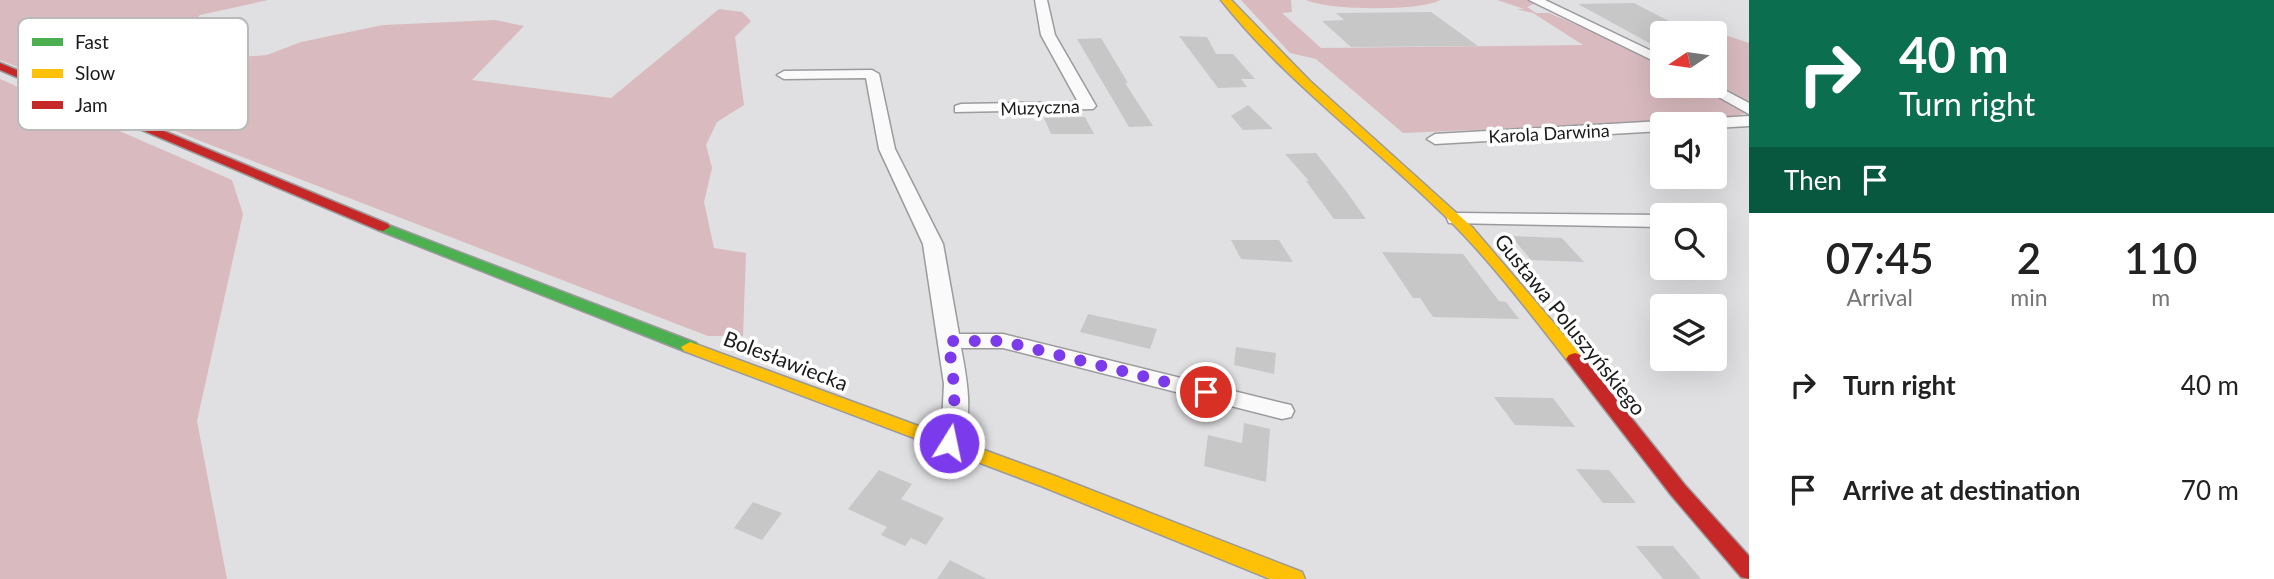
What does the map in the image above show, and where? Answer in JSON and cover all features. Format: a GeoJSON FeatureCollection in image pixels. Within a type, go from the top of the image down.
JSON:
{"type":"FeatureCollection","features":[{"type":"Feature","properties":{"kind":"street","name":"Muzyczna"},"geometry":{"type":"LineString","coordinates":[[961,109],[1088,106],[1048,35],[1041,0]]}},
{"type":"Feature","properties":{"kind":"street","name":"Gustawa Poluszyńskiego"},"geometry":{"type":"LineString","coordinates":[[1226,0],[1286,67],[1455,219],[1556,331],[1645,448],[1749,571]]}},
{"type":"Feature","properties":{"kind":"street"},"geometry":{"type":"LineString","coordinates":[[1535,0],[1650,55]]}},
{"type":"Feature","properties":{"kind":"street","name":"Bolesławiecka"},"geometry":{"type":"LineString","coordinates":[[0,66],[18,74]]}},
{"type":"Feature","properties":{"kind":"street"},"geometry":{"type":"LineString","coordinates":[[784,75],[872,74],[887,149],[933,244],[956,384],[954,422],[949,443]]}},
{"type":"Feature","properties":{"kind":"street"},"geometry":{"type":"LineString","coordinates":[[1727,97],[1749,109]]}},
{"type":"Feature","properties":{"kind":"street"},"geometry":{"type":"LineString","coordinates":[[1727,122],[1749,121]]}},
{"type":"Feature","properties":{"kind":"street","name":"Karola Darwina"},"geometry":{"type":"LineString","coordinates":[[1434,139],[1650,128]]}},
{"type":"Feature","properties":{"kind":"street","name":"Bolesławiecka"},"geometry":{"type":"LineString","coordinates":[[151,130],[633,325],[1157,522],[1294,579]]}},
{"type":"Feature","properties":{"kind":"street"},"geometry":{"type":"LineString","coordinates":[[1455,219],[1650,221]]}},
{"type":"Feature","properties":{"kind":"street"},"geometry":{"type":"LineString","coordinates":[[948,341],[1003,341],[1282,411]]}},
{"type":"Feature","properties":{"kind":"shaded area"},"geometry":{"type":"Polygon","coordinates":[[[0,0],[268,0],[200,15],[197,18],[18,18],[18,67],[0,60],[0,0]]]}},
{"type":"Feature","properties":{"kind":"shaded area"},"geometry":{"type":"Polygon","coordinates":[[[1241,0],[1291,0],[1292,12],[1282,13],[1321,48],[1583,45],[1533,13],[1497,0],[1530,0],[1534,4],[1527,7],[1536,13],[1549,13],[1650,57],[1650,98],[1720,98],[1746,113],[1727,118],[1727,112],[1650,112],[1650,122],[1403,133],[1316,59],[1290,53],[1241,0]]]}},
{"type":"Feature","properties":{"kind":"shaded area"},"geometry":{"type":"Polygon","coordinates":[[[1306,0],[1440,0],[1430,4],[1396,8],[1354,8],[1306,0]]]}},
{"type":"Feature","properties":{"kind":"shaded area"},"geometry":{"type":"Polygon","coordinates":[[[719,9],[742,12],[751,21],[735,37],[744,105],[717,122],[706,145],[712,168],[704,202],[714,248],[746,253],[743,336],[708,336],[173,130],[248,130],[248,56],[267,55],[301,42],[383,25],[495,20],[524,26],[472,80],[611,98],[719,9]]]}},
{"type":"Feature","properties":{"kind":"shaded area"},"geometry":{"type":"Polygon","coordinates":[[[1727,36],[1749,43],[1749,104],[1727,92],[1727,36]]]}},
{"type":"Feature","properties":{"kind":"shaded area"},"geometry":{"type":"Polygon","coordinates":[[[0,79],[18,87],[18,130],[117,130],[232,180],[243,214],[197,421],[227,579],[0,579],[0,79]]]}},
{"type":"Feature","properties":{"kind":"building"},"geometry":{"type":"Polygon","coordinates":[[[1634,3],[1669,21],[1650,21],[1650,43],[1578,4],[1634,3]]]}},
{"type":"Feature","properties":{"kind":"building"},"geometry":{"type":"Polygon","coordinates":[[[1431,12],[1478,46],[1351,47],[1322,21],[1344,20],[1336,13],[1431,12]]]}},
{"type":"Feature","properties":{"kind":"building"},"geometry":{"type":"Polygon","coordinates":[[[1179,36],[1207,37],[1216,54],[1233,54],[1255,79],[1241,79],[1247,87],[1218,88],[1179,36]]]}},
{"type":"Feature","properties":{"kind":"building"},"geometry":{"type":"Polygon","coordinates":[[[1101,38],[1128,83],[1125,83],[1153,126],[1129,127],[1077,39],[1101,38]]]}},
{"type":"Feature","properties":{"kind":"building"},"geometry":{"type":"Polygon","coordinates":[[[1248,105],[1273,129],[1243,130],[1231,116],[1248,105]]]}},
{"type":"Feature","properties":{"kind":"building"},"geometry":{"type":"Polygon","coordinates":[[[1085,117],[1094,134],[1051,134],[1044,118],[1085,117]]]}},
{"type":"Feature","properties":{"kind":"building"},"geometry":{"type":"Polygon","coordinates":[[[1316,153],[1366,219],[1334,219],[1306,181],[1309,181],[1285,154],[1316,153]]]}},
{"type":"Feature","properties":{"kind":"building"},"geometry":{"type":"Polygon","coordinates":[[[1511,236],[1562,238],[1584,262],[1531,260],[1511,236]]]}},
{"type":"Feature","properties":{"kind":"building"},"geometry":{"type":"Polygon","coordinates":[[[1231,240],[1279,240],[1293,262],[1241,259],[1231,240]]]}},
{"type":"Feature","properties":{"kind":"building"},"geometry":{"type":"Polygon","coordinates":[[[1382,252],[1463,254],[1499,301],[1506,302],[1519,319],[1433,317],[1420,298],[1413,298],[1382,252]]]}},
{"type":"Feature","properties":{"kind":"building"},"geometry":{"type":"Polygon","coordinates":[[[1088,314],[1157,329],[1150,349],[1080,332],[1088,314]]]}},
{"type":"Feature","properties":{"kind":"building"},"geometry":{"type":"Polygon","coordinates":[[[1236,347],[1276,353],[1274,374],[1234,365],[1236,347]]]}},
{"type":"Feature","properties":{"kind":"building"},"geometry":{"type":"Polygon","coordinates":[[[1494,397],[1553,398],[1575,427],[1515,425],[1494,397]]]}},
{"type":"Feature","properties":{"kind":"building"},"geometry":{"type":"Polygon","coordinates":[[[1244,423],[1270,429],[1266,482],[1204,466],[1208,435],[1242,443],[1244,423]]]}},
{"type":"Feature","properties":{"kind":"building"},"geometry":{"type":"Polygon","coordinates":[[[1576,469],[1609,470],[1636,503],[1603,503],[1576,469]]]}},
{"type":"Feature","properties":{"kind":"building"},"geometry":{"type":"Polygon","coordinates":[[[879,470],[912,484],[901,499],[944,518],[926,545],[911,538],[905,546],[881,535],[887,527],[848,509],[879,470]]]}},
{"type":"Feature","properties":{"kind":"building"},"geometry":{"type":"Polygon","coordinates":[[[753,502],[782,513],[762,540],[734,528],[753,502]]]}},
{"type":"Feature","properties":{"kind":"building"},"geometry":{"type":"Polygon","coordinates":[[[1636,546],[1673,546],[1701,579],[1663,579],[1636,546]]]}},
{"type":"Feature","properties":{"kind":"building"},"geometry":{"type":"Polygon","coordinates":[[[950,560],[987,579],[937,579],[950,560]]]}},
{"type":"Feature","properties":{"kind":"traffic: fast"},"geometry":{"type":"LineString","coordinates":[[383,227],[690,347]]}},
{"type":"Feature","properties":{"kind":"traffic: slow"},"geometry":{"type":"LineString","coordinates":[[1226,0],[1307,84],[1422,186],[1467,230],[1515,284],[1575,359]]}},
{"type":"Feature","properties":{"kind":"traffic: slow"},"geometry":{"type":"LineString","coordinates":[[690,347],[1048,481],[1294,579]]}},
{"type":"Feature","properties":{"kind":"traffic: jam"},"geometry":{"type":"LineString","coordinates":[[0,66],[18,74]]}},
{"type":"Feature","properties":{"kind":"traffic: jam"},"geometry":{"type":"LineString","coordinates":[[152,130],[383,227]]}},
{"type":"Feature","properties":{"kind":"traffic: jam"},"geometry":{"type":"LineString","coordinates":[[1575,359],[1678,490],[1749,571]]}},
{"type":"Feature","properties":{"kind":"route"},"geometry":{"type":"LineString","coordinates":[[949,443],[954,422],[956,384],[948,341],[1003,341],[1206,392]]}}]}
